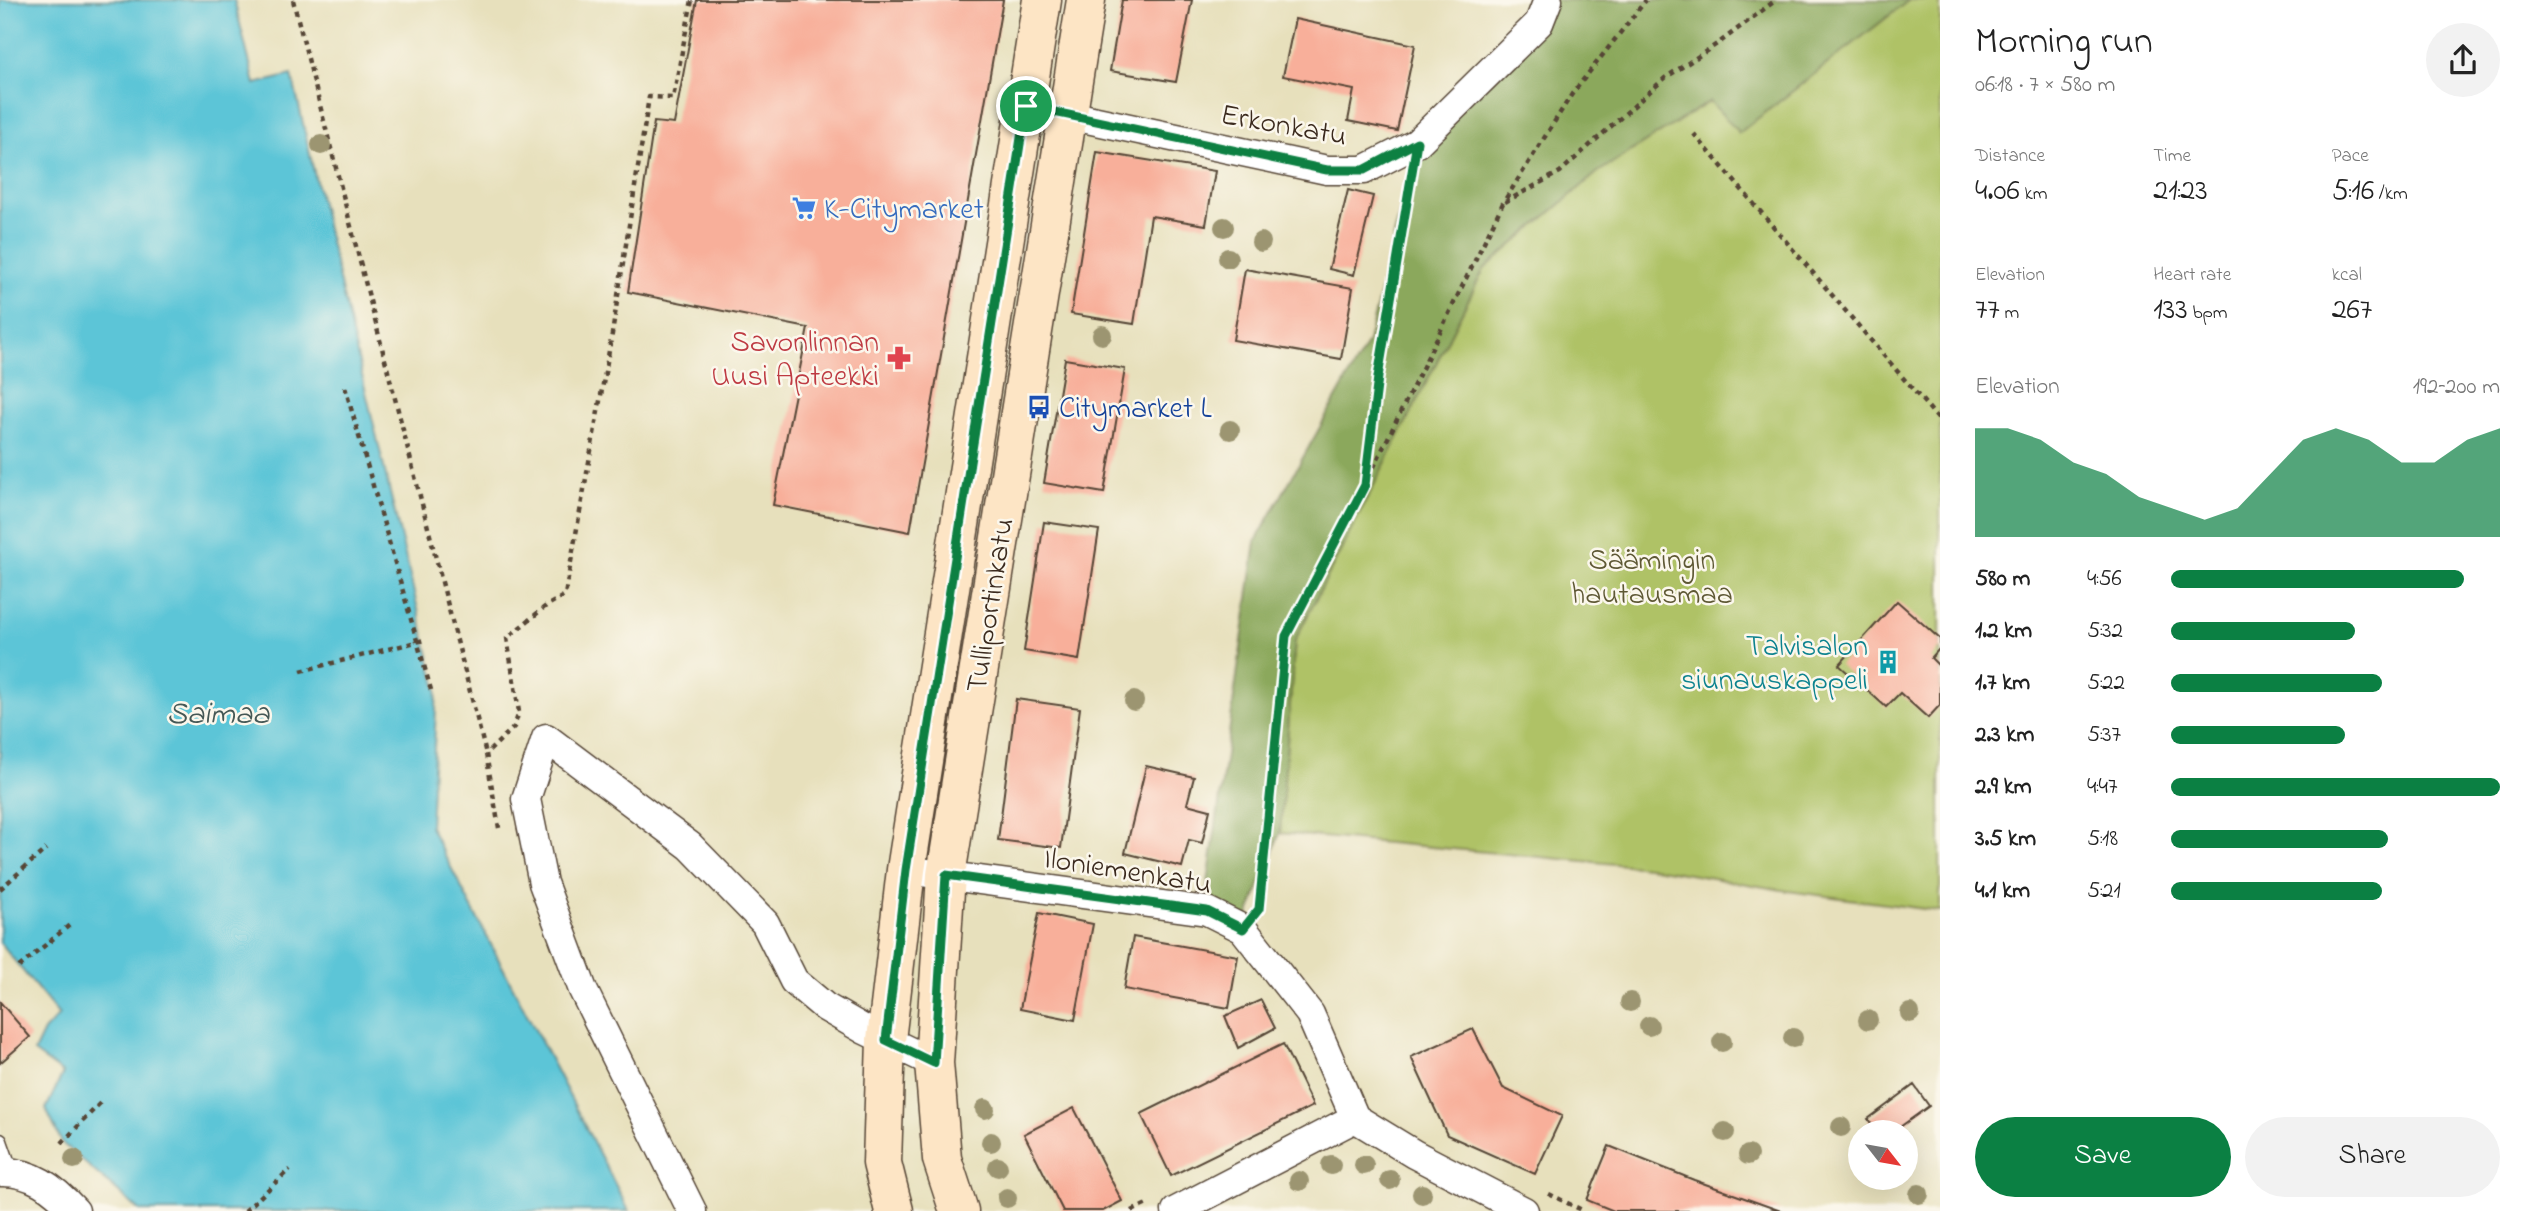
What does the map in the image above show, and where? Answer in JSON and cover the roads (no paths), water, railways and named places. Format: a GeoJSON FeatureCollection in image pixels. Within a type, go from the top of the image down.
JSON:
{"type":"FeatureCollection","features":[{"type":"Feature","properties":{"kind":"main road","name":"Tulliportinkatu"},"geometry":{"type":"LineString","coordinates":[[894,1211],[882,1163],[886,1040],[906,870],[1042,0]]}},
{"type":"Feature","properties":{"kind":"main road","name":"Tulliportinkatu"},"geometry":{"type":"LineString","coordinates":[[959,1211],[942,1159],[934,1063],[946,875],[1086,0]]}},
{"type":"Feature","properties":{"kind":"street","name":"Erkonkatu"},"geometry":{"type":"LineString","coordinates":[[1026,106],[1327,170],[1364,170],[1417,142],[1539,23],[1548,0]]}},
{"type":"Feature","properties":{"kind":"street"},"geometry":{"type":"LineString","coordinates":[[692,1211],[583,990],[543,883],[526,799],[545,738],[690,846],[765,923],[794,981],[825,1007],[934,1063]]}},
{"type":"Feature","properties":{"kind":"street","name":"Iloniemenkatu"},"geometry":{"type":"LineString","coordinates":[[906,870],[1207,911],[1243,929],[1310,1014],[1355,1118]]}},
{"type":"Feature","properties":{"kind":"street"},"geometry":{"type":"LineString","coordinates":[[1176,1211],[1355,1118],[1415,1154],[1524,1211]]}},
{"type":"Feature","properties":{"kind":"street"},"geometry":{"type":"LineString","coordinates":[[5,1172],[35,1178],[58,1192],[75,1211]]}},
{"type":"Feature","properties":{"kind":"lane"},"geometry":{"type":"LineString","coordinates":[[0,1141],[5,1172]]}},
{"type":"Feature","properties":{"kind":"water","name":"Saimaa"},"geometry":{"type":"Polygon","coordinates":[[[0,0],[234,0],[255,84],[292,75],[437,689],[430,827],[629,1211],[140,1211],[62,1143],[46,1109],[63,1073],[34,1052],[44,1031],[59,1015],[0,943],[0,0]]]}},
{"type":"Feature","properties":{"kind":"place","name":"K-Citymarket"},"geometry":{"type":"Point","coordinates":[804,208]}},
{"type":"Feature","properties":{"kind":"place","name":"Savonlinnan Uusi Apteekki"},"geometry":{"type":"Point","coordinates":[899,358]}},
{"type":"Feature","properties":{"kind":"place","name":"Citymarket L"},"geometry":{"type":"Point","coordinates":[1039,407]}},
{"type":"Feature","properties":{"kind":"place","name":"Talvisalon siunauskappeli"},"geometry":{"type":"Point","coordinates":[1888,662]}},
{"type":"Feature","properties":{"kind":"park label","name":"Säämingin hautausmaa"},"geometry":{"type":"Point","coordinates":[1652,576]}}]}
